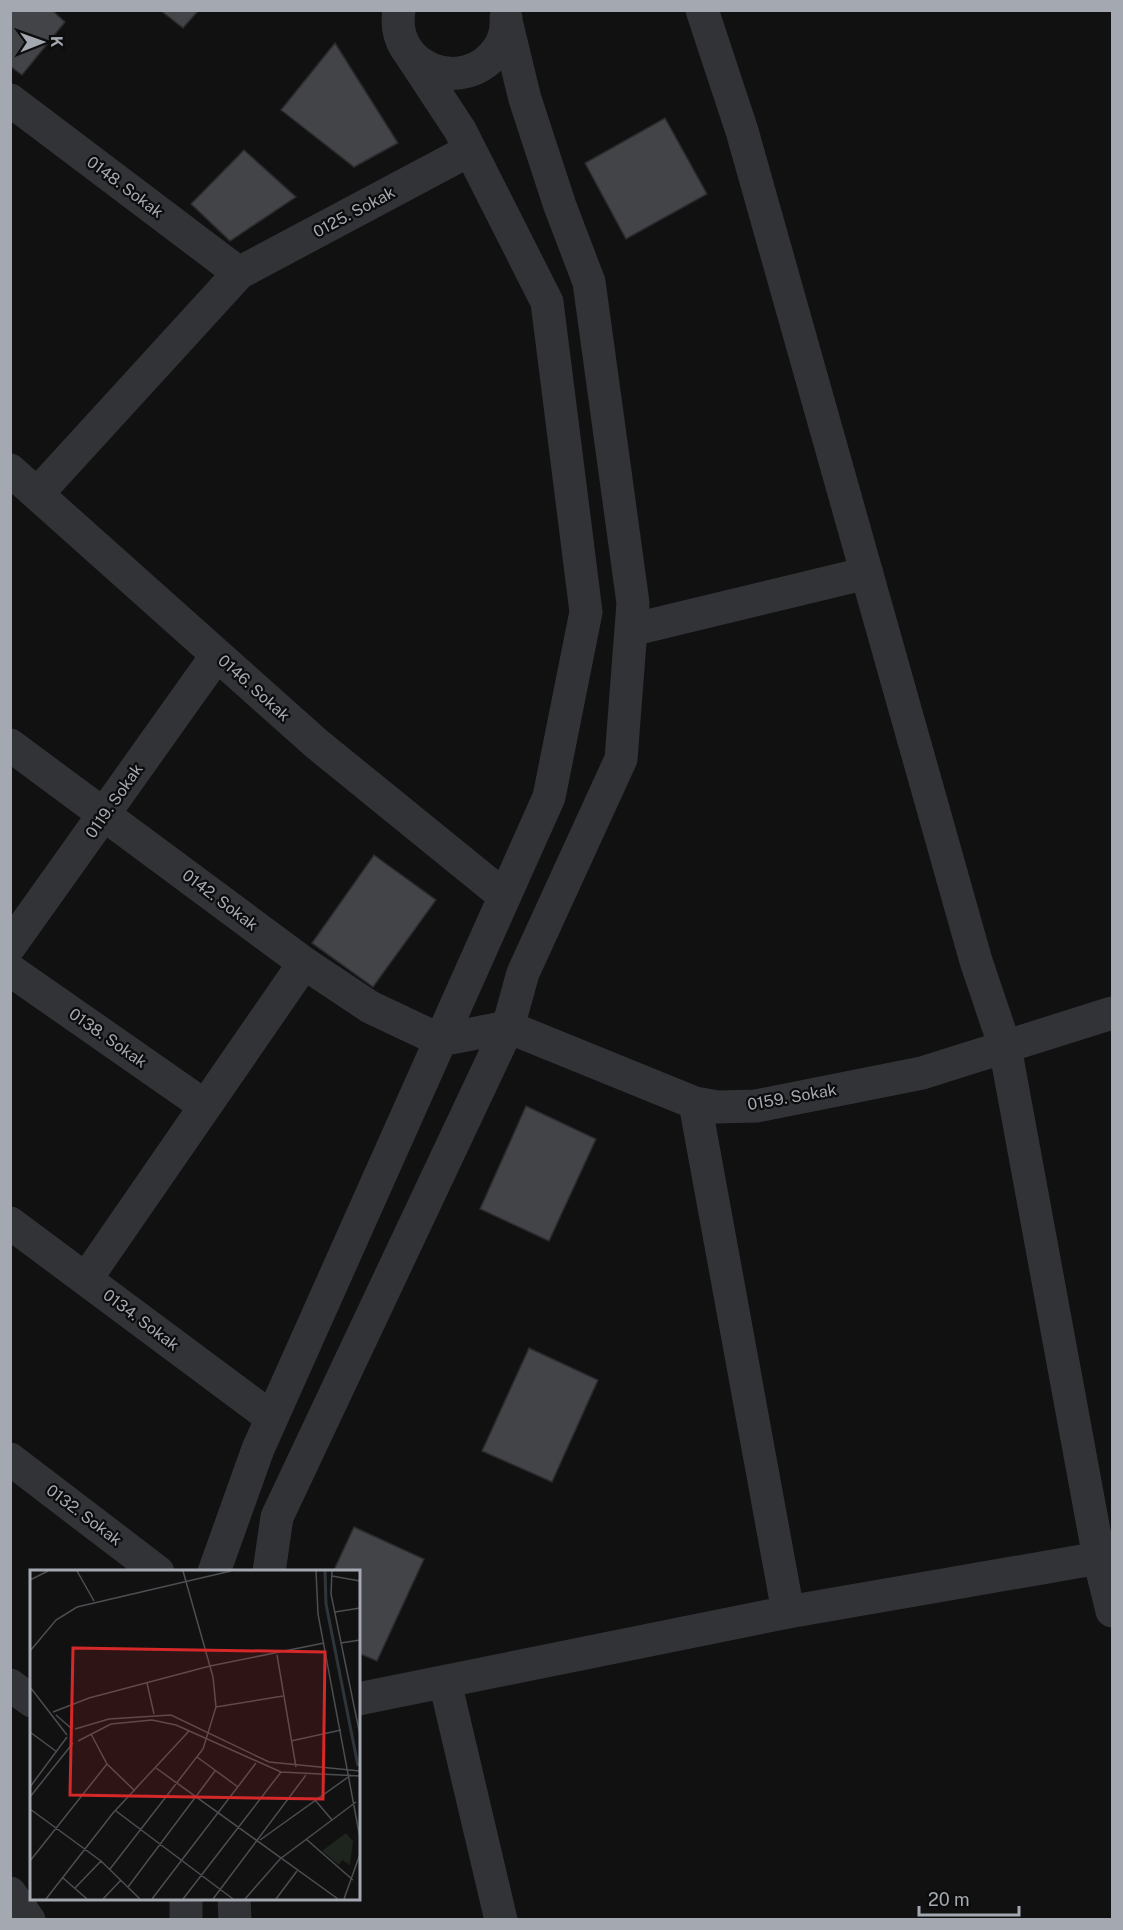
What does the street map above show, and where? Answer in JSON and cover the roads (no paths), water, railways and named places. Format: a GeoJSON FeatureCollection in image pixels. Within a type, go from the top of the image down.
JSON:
{"type":"FeatureCollection","features":[{"type":"Feature","properties":{"kind":"street"},"geometry":{"type":"LineString","coordinates":[[702,10],[742,131],[976,961],[1005,1047],[1099,1558],[1113,1611]]}},
{"type":"Feature","properties":{"kind":"street"},"geometry":{"type":"LineString","coordinates":[[215,1570],[258,1449],[549,797],[586,612],[547,302],[460,130],[403,42],[397,12]]}},
{"type":"Feature","properties":{"kind":"street"},"geometry":{"type":"LineString","coordinates":[[410,54],[424,66],[441,73],[459,74],[477,69],[492,58],[502,43],[506,18]]}},
{"type":"Feature","properties":{"kind":"street"},"geometry":{"type":"LineString","coordinates":[[269,1570],[277,1517],[508,1027],[523,974],[621,759],[633,603],[589,282],[560,206],[525,99],[506,18]]}},
{"type":"Feature","properties":{"kind":"street","name":"0148. Sokak"},"geometry":{"type":"LineString","coordinates":[[10,100],[239,273]]}},
{"type":"Feature","properties":{"kind":"street","name":"0125. Sokak"},"geometry":{"type":"LineString","coordinates":[[37,494],[239,273],[470,150]]}},
{"type":"Feature","properties":{"kind":"street","name":"0146. Sokak"},"geometry":{"type":"LineString","coordinates":[[10,470],[317,744],[504,896]]}},
{"type":"Feature","properties":{"kind":"street"},"geometry":{"type":"LineString","coordinates":[[631,630],[867,573]]}},
{"type":"Feature","properties":{"kind":"street","name":"0119. Sokak"},"geometry":{"type":"LineString","coordinates":[[10,946],[217,655]]}},
{"type":"Feature","properties":{"kind":"street","name":"0142. Sokak"},"geometry":{"type":"LineString","coordinates":[[10,745],[304,963],[370,1007],[440,1040]]}},
{"type":"Feature","properties":{"kind":"street"},"geometry":{"type":"LineString","coordinates":[[86,1279],[304,963]]}},
{"type":"Feature","properties":{"kind":"street","name":"0138. Sokak"},"geometry":{"type":"LineString","coordinates":[[10,970],[205,1106]]}},
{"type":"Feature","properties":{"kind":"street","name":"0159. Sokak"},"geometry":{"type":"LineString","coordinates":[[508,1027],[695,1103],[717,1107],[756,1106],[922,1073],[1113,1013]]}},
{"type":"Feature","properties":{"kind":"street"},"geometry":{"type":"LineString","coordinates":[[440,1040],[508,1027]]}},
{"type":"Feature","properties":{"kind":"street"},"geometry":{"type":"LineString","coordinates":[[695,1103],[788,1612]]}},
{"type":"Feature","properties":{"kind":"street","name":"0134. Sokak"},"geometry":{"type":"LineString","coordinates":[[10,1223],[272,1418]]}},
{"type":"Feature","properties":{"kind":"street","name":"0132. Sokak"},"geometry":{"type":"LineString","coordinates":[[10,1459],[155,1570]]}},
{"type":"Feature","properties":{"kind":"street"},"geometry":{"type":"LineString","coordinates":[[360,1700],[788,1612],[1099,1558]]}},
{"type":"Feature","properties":{"kind":"street"},"geometry":{"type":"LineString","coordinates":[[445,1682],[501,1920]]}},
{"type":"Feature","properties":{"kind":"street"},"geometry":{"type":"LineString","coordinates":[[10,1685],[30,1700]]}},
{"type":"Feature","properties":{"kind":"street"},"geometry":{"type":"LineString","coordinates":[[10,1893],[30,1920]]}},
{"type":"Feature","properties":{"kind":"street"},"geometry":{"type":"LineString","coordinates":[[186,1900],[186,1920]]}},
{"type":"Feature","properties":{"kind":"street"},"geometry":{"type":"LineString","coordinates":[[234,1900],[235,1920]]}}]}
